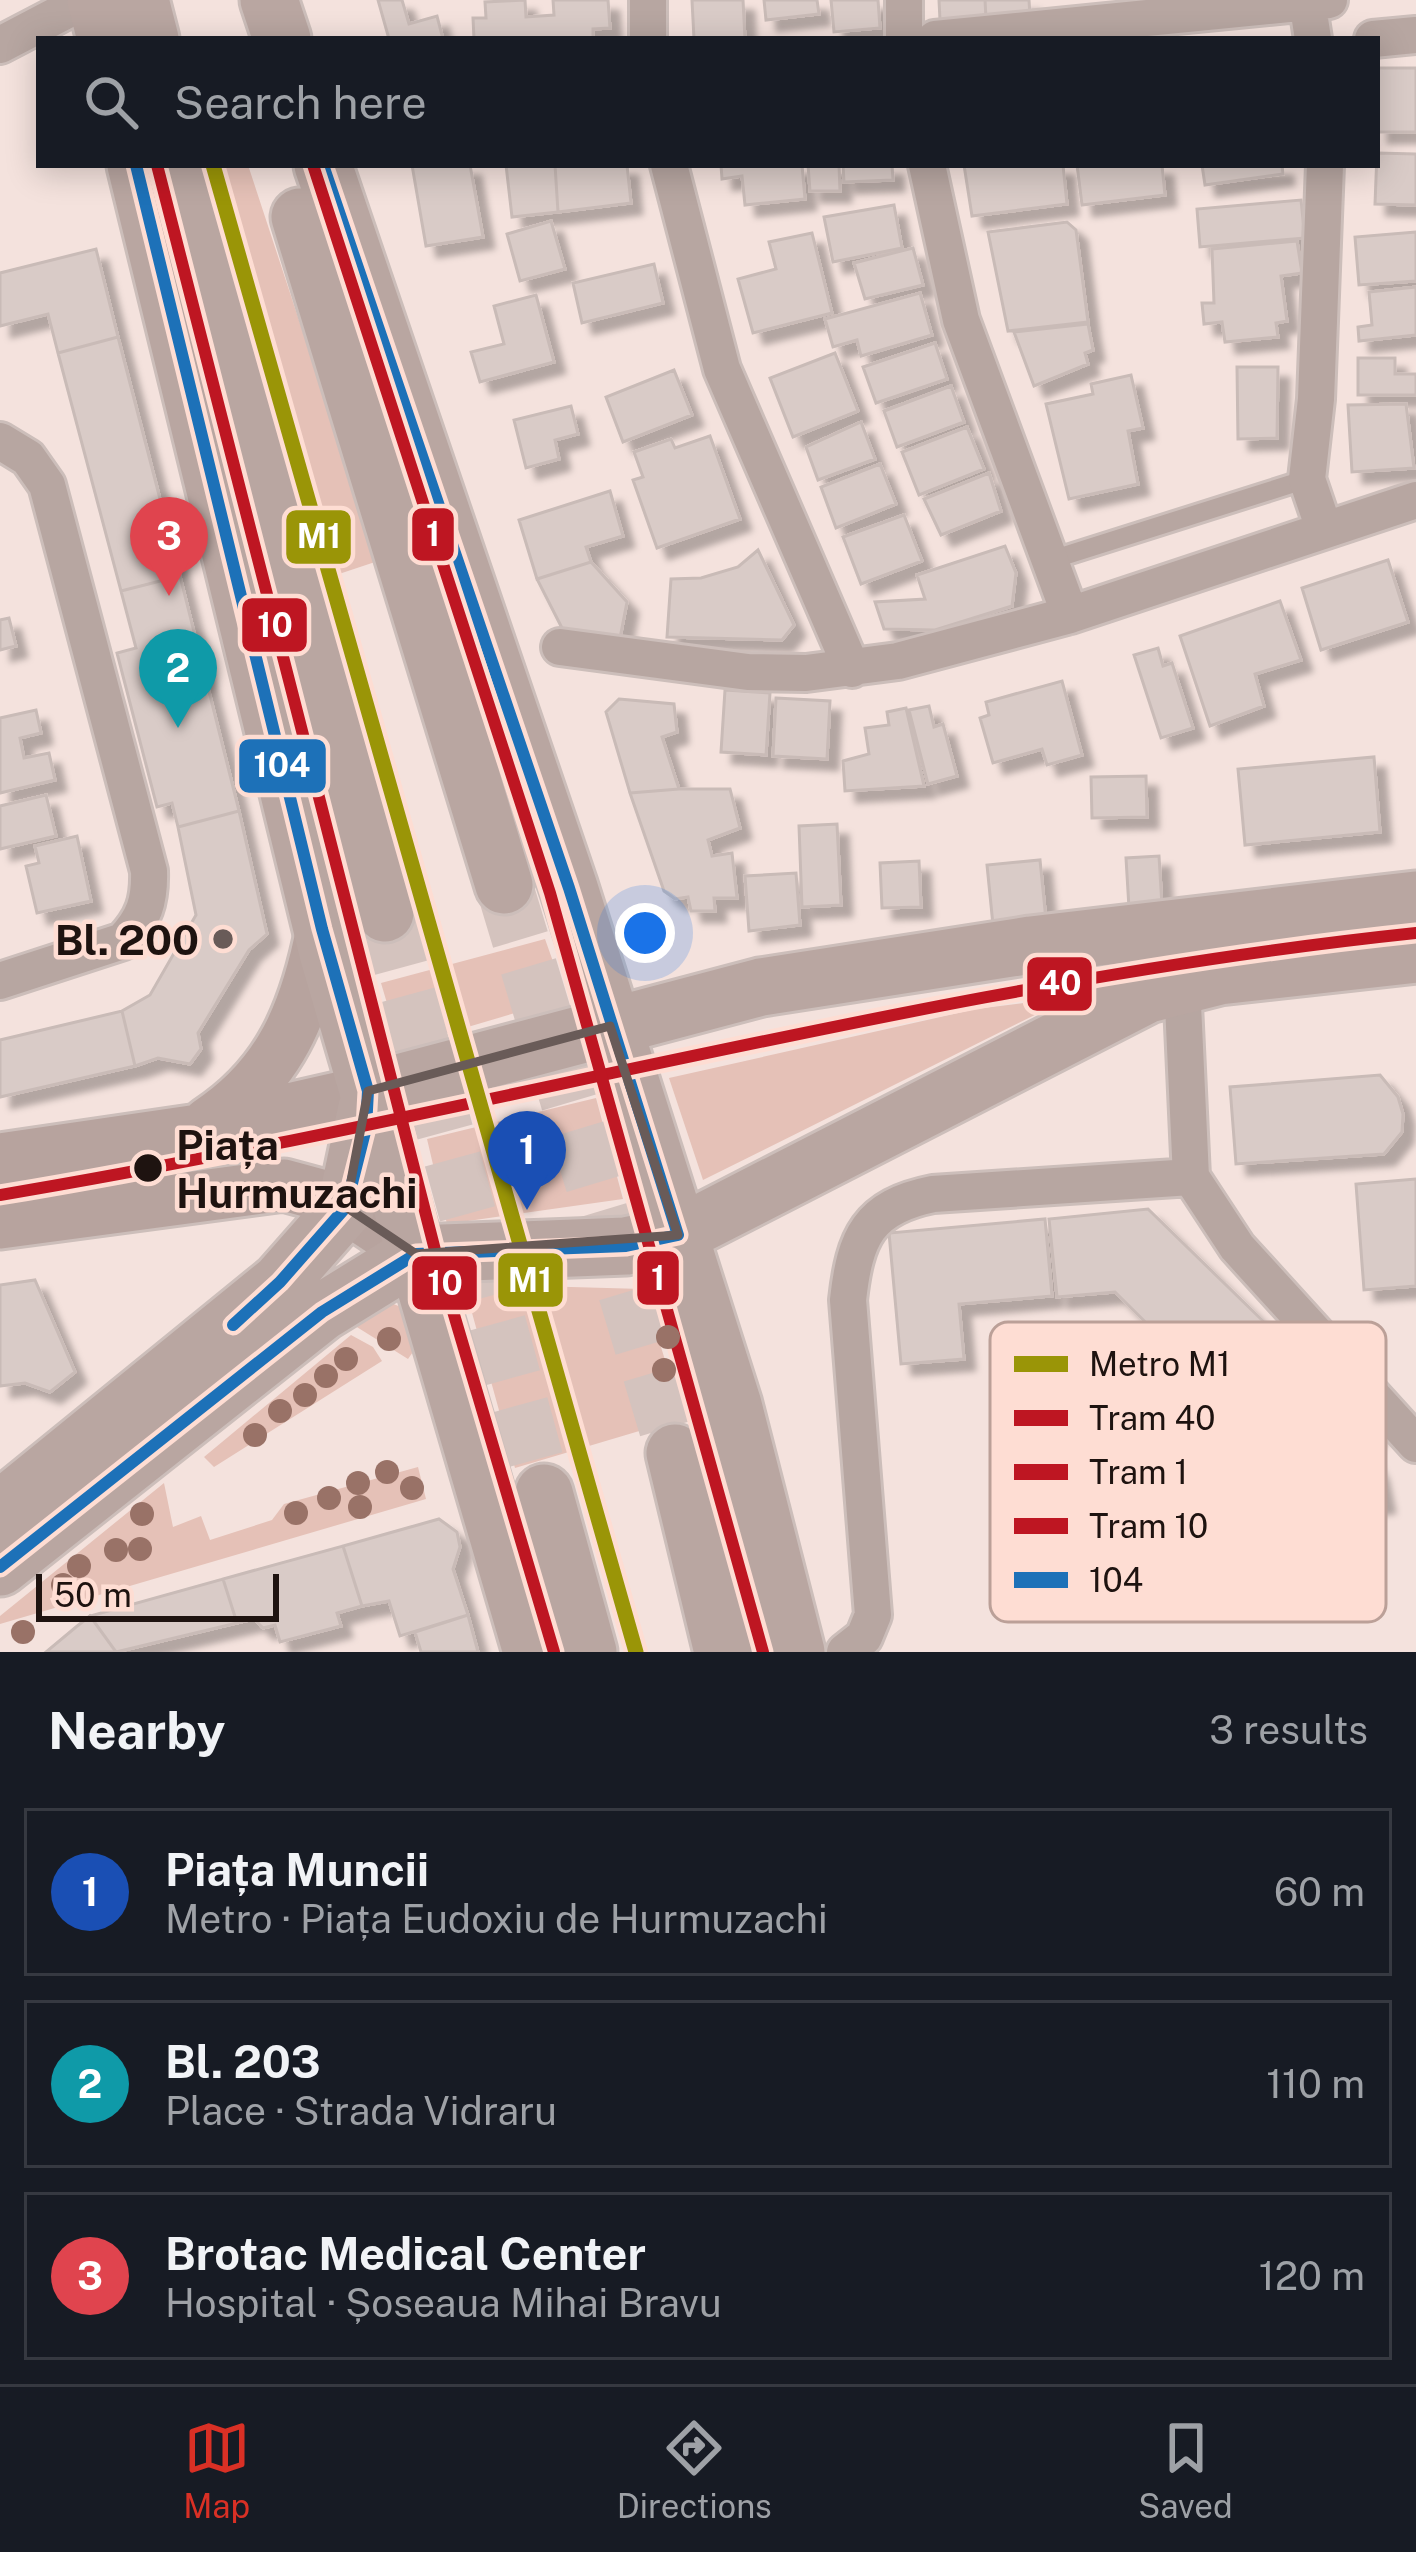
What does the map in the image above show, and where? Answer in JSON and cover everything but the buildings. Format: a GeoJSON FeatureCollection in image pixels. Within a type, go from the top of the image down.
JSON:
{"type":"FeatureCollection","features":[{"type":"Feature","properties":{"kind":"main road"},"geometry":{"type":"LineString","coordinates":[[96,0],[105,36]]}},
{"type":"Feature","properties":{"kind":"main road"},"geometry":{"type":"LineString","coordinates":[[140,0],[149,36]]}},
{"type":"Feature","properties":{"kind":"main road"},"geometry":{"type":"LineString","coordinates":[[137,168],[322,929],[532,1652]]}},
{"type":"Feature","properties":{"kind":"main road"},"geometry":{"type":"LineString","coordinates":[[185,168],[385,914]]}},
{"type":"Feature","properties":{"kind":"main road"},"geometry":{"type":"LineString","coordinates":[[318,169],[504,885]]}},
{"type":"Feature","properties":{"kind":"main road"},"geometry":{"type":"LineString","coordinates":[[318,169],[569,888],[743,1441],[796,1652]]}},
{"type":"Feature","properties":{"kind":"main road"},"geometry":{"type":"LineString","coordinates":[[0,1159],[192,1131],[368,1091],[761,987],[948,956],[1416,900]]}},
{"type":"Feature","properties":{"kind":"main road"},"geometry":{"type":"LineString","coordinates":[[192,1131],[253,1089],[284,1048],[305,1006],[322,929]]}},
{"type":"Feature","properties":{"kind":"main road"},"geometry":{"type":"LineString","coordinates":[[0,1567],[322,1312],[416,1255],[626,1246],[678,1235],[1124,1005],[1183,983],[1416,954]]}},
{"type":"Feature","properties":{"kind":"main road"},"geometry":{"type":"LineString","coordinates":[[0,1510],[230,1328],[280,1282],[346,1207],[366,1129],[368,1091]]}},
{"type":"Feature","properties":{"kind":"main road"},"geometry":{"type":"LineString","coordinates":[[0,1223],[284,1185],[310,1189],[346,1207],[416,1255]]}},
{"type":"Feature","properties":{"kind":"main road"},"geometry":{"type":"LineString","coordinates":[[675,1454],[723,1652]]}},
{"type":"Feature","properties":{"kind":"main road"},"geometry":{"type":"LineString","coordinates":[[544,1492],[588,1652]]}},
{"type":"Feature","properties":{"kind":"street"},"geometry":{"type":"LineString","coordinates":[[0,45],[86,0]]}},
{"type":"Feature","properties":{"kind":"street"},"geometry":{"type":"LineString","coordinates":[[648,0],[648,36]]}},
{"type":"Feature","properties":{"kind":"street"},"geometry":{"type":"LineString","coordinates":[[904,0],[904,36]]}},
{"type":"Feature","properties":{"kind":"street"},"geometry":{"type":"LineString","coordinates":[[965,36],[1314,1],[1313,36]]}},
{"type":"Feature","properties":{"kind":"street"},"geometry":{"type":"LineString","coordinates":[[1380,38],[1416,35]]}},
{"type":"Feature","properties":{"kind":"street"},"geometry":{"type":"LineString","coordinates":[[670,168],[722,369],[852,669]]}},
{"type":"Feature","properties":{"kind":"street"},"geometry":{"type":"LineString","coordinates":[[928,168],[961,320],[1070,615]]}},
{"type":"Feature","properties":{"kind":"street"},"geometry":{"type":"LineString","coordinates":[[1324,529],[1307,479],[1316,400],[1325,168]]}},
{"type":"Feature","properties":{"kind":"street"},"geometry":{"type":"LineString","coordinates":[[0,441],[28,458],[46,485],[149,871],[150,895],[136,927],[123,940],[0,981]]}},
{"type":"Feature","properties":{"kind":"street"},"geometry":{"type":"LineString","coordinates":[[560,647],[748,672],[852,669],[1070,615],[1416,500]]}},
{"type":"Feature","properties":{"kind":"street"},"geometry":{"type":"LineString","coordinates":[[1183,983],[1191,1177],[1237,1247],[1305,1322]]}},
{"type":"Feature","properties":{"kind":"street"},"geometry":{"type":"LineString","coordinates":[[845,1652],[863,1637],[873,1615],[848,1300],[852,1260],[867,1227],[898,1201],[933,1194],[1191,1177]]}},
{"type":"Feature","properties":{"kind":"street"},"geometry":{"type":"LineString","coordinates":[[1386,1411],[1416,1444]]}},
{"type":"Feature","properties":{"kind":"lane"},"geometry":{"type":"LineString","coordinates":[[1051,560],[1307,479]]}},
{"type":"Feature","properties":{"kind":"highlighted area"},"geometry":{"type":"Polygon","coordinates":[[[610,1026],[678,1235],[416,1254],[346,1207],[368,1091],[610,1026]]]}},
{"type":"Feature","properties":{"kind":"shaded area"},"geometry":{"type":"Polygon","coordinates":[[[216,168],[249,168],[378,561],[318,581],[216,168]]]}},
{"type":"Feature","properties":{"kind":"shaded area"},"geometry":{"type":"Polygon","coordinates":[[[545,939],[566,998],[400,1047],[381,983],[545,939]]]}},
{"type":"Feature","properties":{"kind":"shaded area"},"geometry":{"type":"Polygon","coordinates":[[[1071,997],[703,1180],[669,1078],[976,1009],[1071,997]]]}},
{"type":"Feature","properties":{"kind":"shaded area"},"geometry":{"type":"Polygon","coordinates":[[[596,1098],[623,1199],[447,1224],[427,1139],[596,1098]]]}},
{"type":"Feature","properties":{"kind":"shaded area"},"geometry":{"type":"Polygon","coordinates":[[[464,1284],[643,1289],[683,1418],[515,1468],[464,1284]]]}},
{"type":"Feature","properties":{"kind":"shaded area"},"geometry":{"type":"Polygon","coordinates":[[[381,1299],[401,1307],[424,1336],[408,1359],[344,1319],[381,1299]]]}},
{"type":"Feature","properties":{"kind":"shaded area"},"geometry":{"type":"Polygon","coordinates":[[[351,1335],[373,1347],[382,1361],[214,1467],[204,1457],[351,1335]]]}},
{"type":"Feature","properties":{"kind":"shaded area"},"geometry":{"type":"Polygon","coordinates":[[[418,1467],[426,1499],[0,1624],[0,1616],[164,1483],[173,1527],[201,1516],[210,1540],[272,1520],[284,1504],[418,1467]]]}},
{"type":"Feature","properties":{"kind":"tunnel"},"geometry":{"type":"LineString","coordinates":[[504,885],[675,1453]]}},
{"type":"Feature","properties":{"kind":"tunnel"},"geometry":{"type":"LineString","coordinates":[[385,913],[544,1493]]}},
{"type":"Feature","properties":{"kind":"metro line","name":"M1"},"geometry":{"type":"LineString","coordinates":[[214,168],[636,1652]]}},
{"type":"Feature","properties":{"kind":"tram line","name":"10"},"geometry":{"type":"LineString","coordinates":[[158,168],[436,1254],[554,1652]]}},
{"type":"Feature","properties":{"kind":"tram line","name":"1"},"geometry":{"type":"LineString","coordinates":[[314,168],[550,893],[763,1652]]}},
{"type":"Feature","properties":{"kind":"tram line","name":"40"},"geometry":{"type":"LineString","coordinates":[[0,1195],[1059,984],[1416,933]]}},
{"type":"Feature","properties":{"kind":"transit line","name":"104"},"geometry":{"type":"LineString","coordinates":[[137,168],[322,929],[368,1091],[366,1128],[346,1207],[280,1282],[233,1325]]}},
{"type":"Feature","properties":{"kind":"transit line","name":"104"},"geometry":{"type":"LineString","coordinates":[[0,1567],[322,1312],[416,1254],[626,1246],[678,1235],[569,888],[324,168]]}},
{"type":"Feature","properties":{"kind":"place","name":"Brotac Medical Center"},"geometry":{"type":"Point","coordinates":[169,596]}},
{"type":"Feature","properties":{"kind":"place","name":"Bl. 203"},"geometry":{"type":"Point","coordinates":[178,728]}},
{"type":"Feature","properties":{"kind":"place","name":"Bl. 200"},"geometry":{"type":"Point","coordinates":[223,939]}},
{"type":"Feature","properties":{"kind":"place","name":"Piața Hurmuzachi"},"geometry":{"type":"Point","coordinates":[148,1168]}},
{"type":"Feature","properties":{"kind":"place","name":"Piața Muncii"},"geometry":{"type":"Point","coordinates":[527,1210]}}]}
